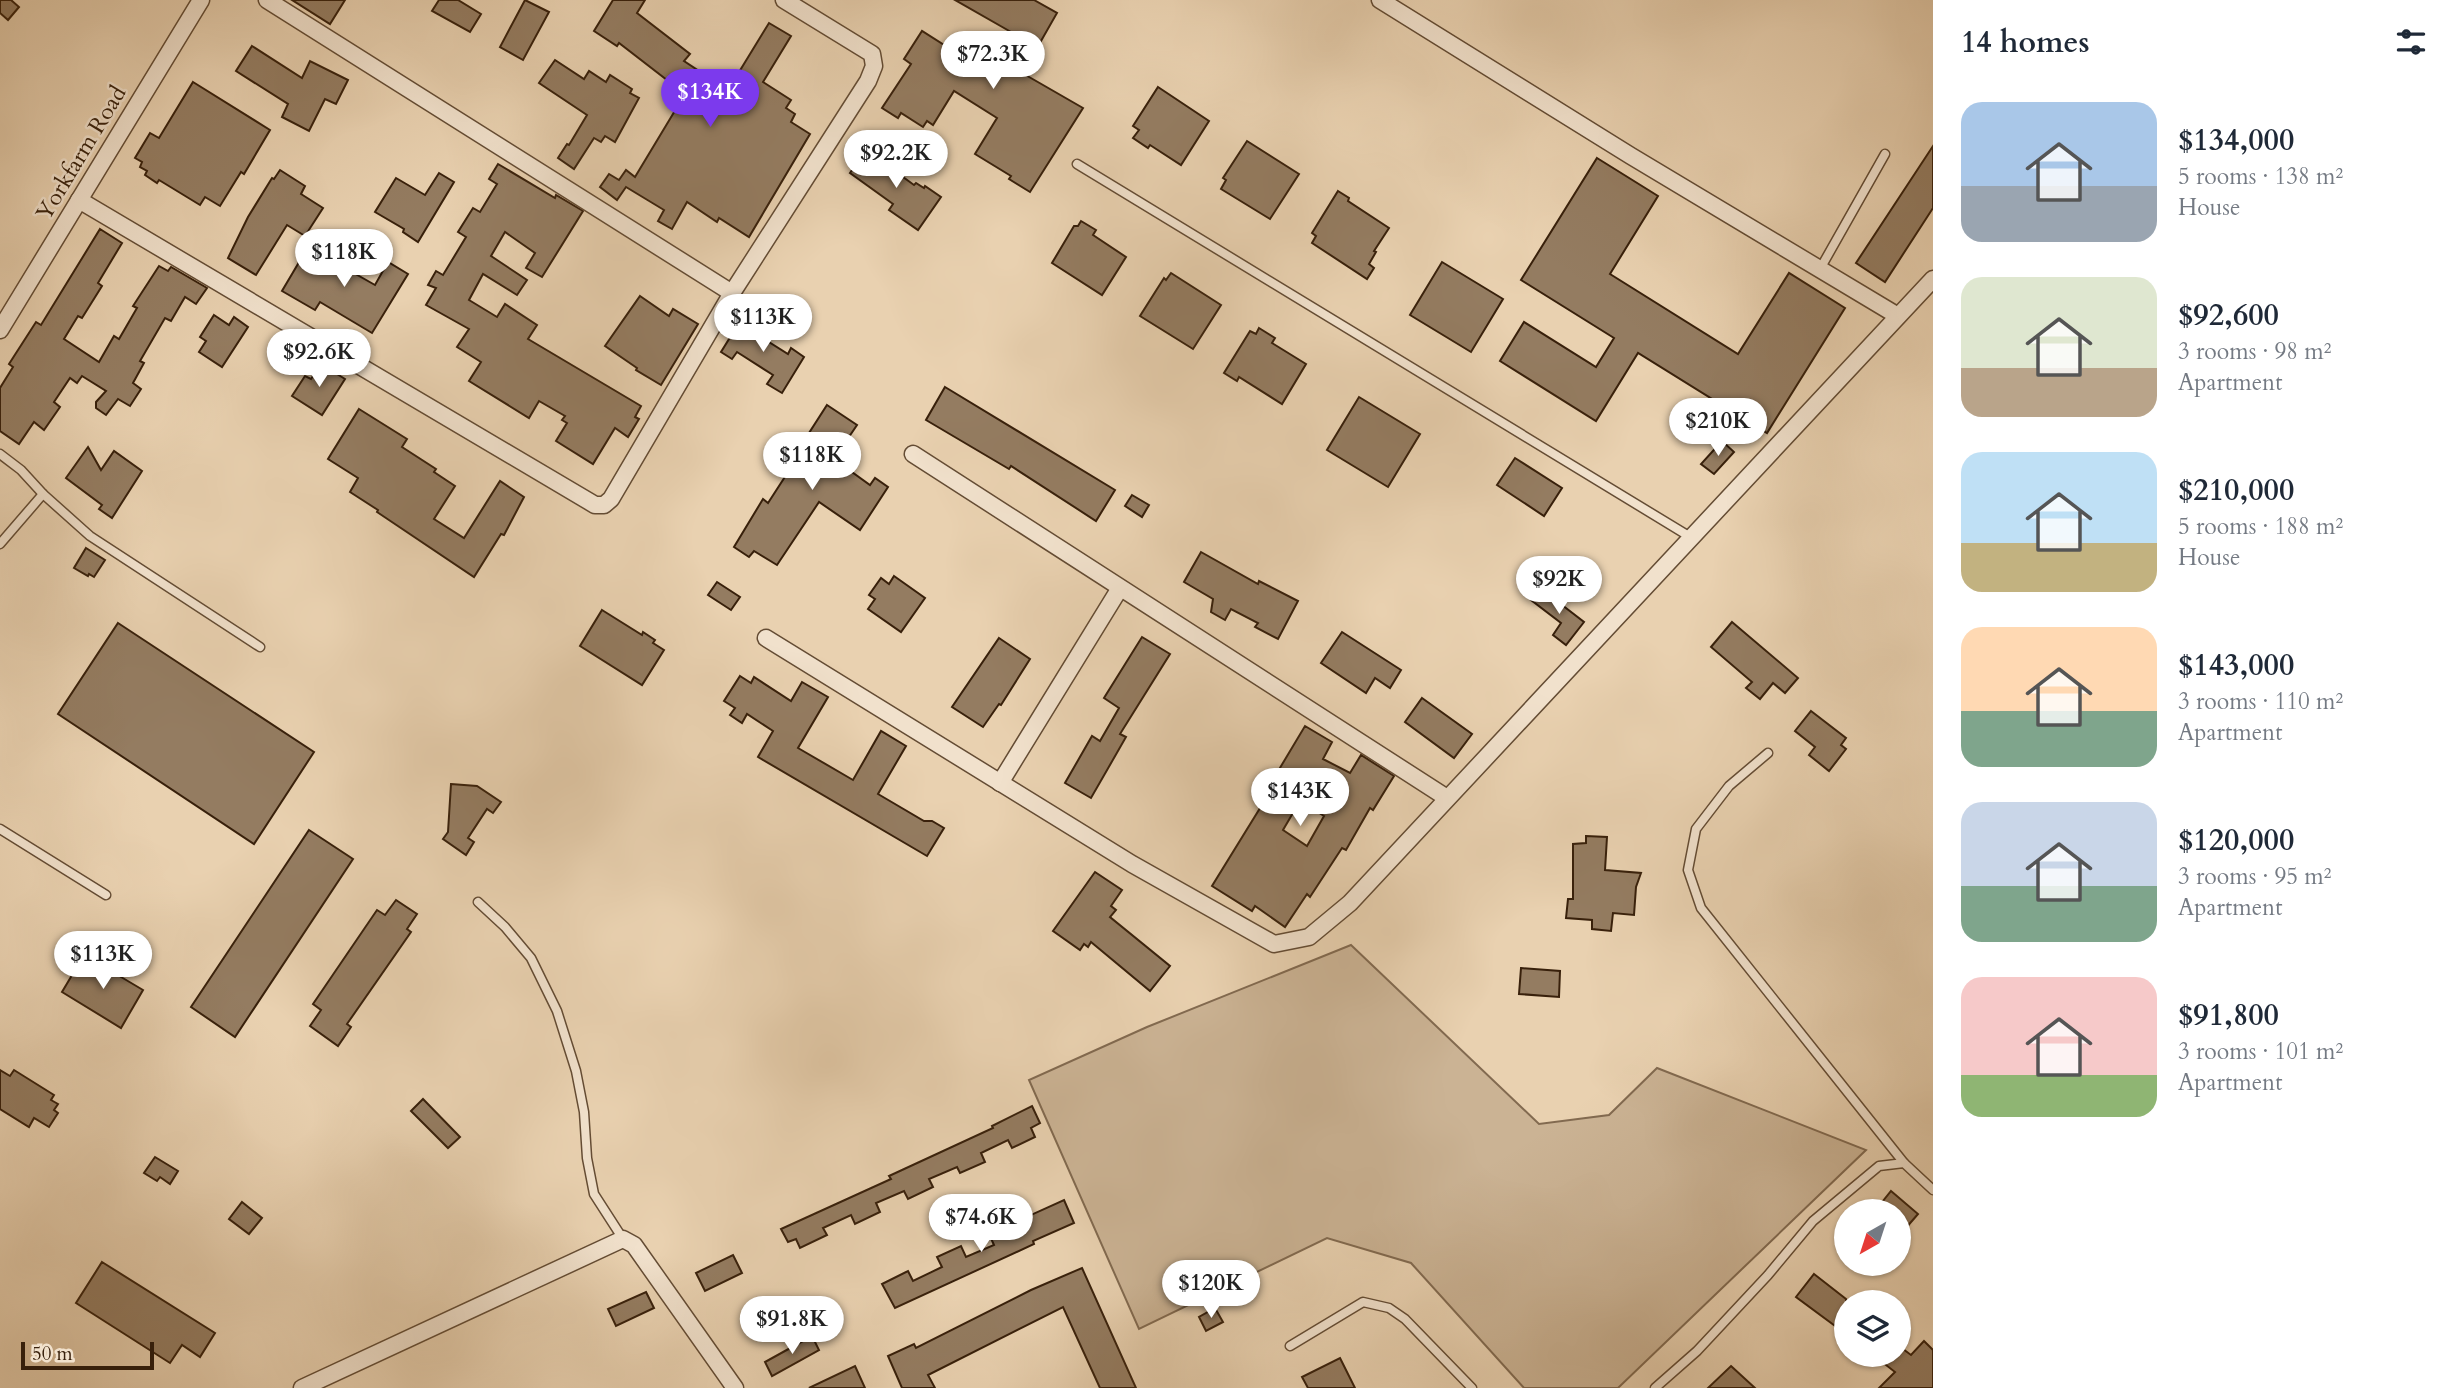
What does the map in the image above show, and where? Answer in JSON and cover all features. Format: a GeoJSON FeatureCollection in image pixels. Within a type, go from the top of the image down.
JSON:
{"type":"FeatureCollection","features":[{"type":"Feature","properties":{"kind":"street","name":"Yorkfarm Road"},"geometry":{"type":"LineString","coordinates":[[0,330],[201,0]]}},
{"type":"Feature","properties":{"kind":"street"},"geometry":{"type":"LineString","coordinates":[[267,0],[732,293]]}},
{"type":"Feature","properties":{"kind":"street"},"geometry":{"type":"LineString","coordinates":[[79,200],[595,505],[604,505],[611,499],[732,293],[868,81],[874,66],[872,54],[784,0]]}},
{"type":"Feature","properties":{"kind":"street"},"geometry":{"type":"LineString","coordinates":[[1380,0],[1631,156],[1898,316]]}},
{"type":"Feature","properties":{"kind":"street"},"geometry":{"type":"LineString","coordinates":[[766,638],[1132,864],[1274,944],[1309,937],[1350,903],[1933,279]]}},
{"type":"Feature","properties":{"kind":"street"},"geometry":{"type":"LineString","coordinates":[[913,454],[1447,798]]}},
{"type":"Feature","properties":{"kind":"street"},"geometry":{"type":"LineString","coordinates":[[1000,783],[1120,588]]}},
{"type":"Feature","properties":{"kind":"street"},"geometry":{"type":"LineString","coordinates":[[302,1388],[623,1239],[634,1245],[735,1388]]}},
{"type":"Feature","properties":{"kind":"lane"},"geometry":{"type":"LineString","coordinates":[[1820,270],[1885,154]]}},
{"type":"Feature","properties":{"kind":"lane"},"geometry":{"type":"LineString","coordinates":[[1077,164],[1692,538]]}},
{"type":"Feature","properties":{"kind":"lane"},"geometry":{"type":"LineString","coordinates":[[0,454],[21,470],[43,494],[90,536],[260,647]]}},
{"type":"Feature","properties":{"kind":"lane"},"geometry":{"type":"LineString","coordinates":[[0,544],[43,494]]}},
{"type":"Feature","properties":{"kind":"lane"},"geometry":{"type":"LineString","coordinates":[[1768,754],[1729,786],[1696,829],[1688,870],[1702,908],[1904,1163],[1933,1190]]}},
{"type":"Feature","properties":{"kind":"lane"},"geometry":{"type":"LineString","coordinates":[[0,829],[106,895]]}},
{"type":"Feature","properties":{"kind":"lane"},"geometry":{"type":"LineString","coordinates":[[478,902],[505,927],[531,958],[557,1011],[576,1072],[594,1194],[623,1239]]}},
{"type":"Feature","properties":{"kind":"lane"},"geometry":{"type":"LineString","coordinates":[[1655,1388],[1715,1332],[1813,1221],[1879,1166],[1904,1163]]}},
{"type":"Feature","properties":{"kind":"lane"},"geometry":{"type":"LineString","coordinates":[[1290,1346],[1363,1303],[1389,1308],[1405,1319],[1472,1388]]}},
{"type":"Feature","properties":{"kind":"shaded area"},"geometry":{"type":"Polygon","coordinates":[[[1351,945],[1539,1124],[1609,1115],[1657,1068],[1866,1150],[1618,1388],[1524,1388],[1411,1263],[1327,1238],[1139,1329],[1029,1080],[1147,1027],[1351,945]]]}},
{"type":"Feature","properties":{"kind":"building"},"geometry":{"type":"Polygon","coordinates":[[[0,0],[11,0],[19,7],[8,20],[0,13],[0,0]]]}},
{"type":"Feature","properties":{"kind":"building"},"geometry":{"type":"Polygon","coordinates":[[[292,0],[345,0],[330,24],[292,0]]]}},
{"type":"Feature","properties":{"kind":"building"},"geometry":{"type":"Polygon","coordinates":[[[439,0],[458,0],[481,14],[470,32],[432,11],[439,0]]]}},
{"type":"Feature","properties":{"kind":"building"},"geometry":{"type":"Polygon","coordinates":[[[525,0],[549,12],[523,60],[500,47],[525,0]]]}},
{"type":"Feature","properties":{"kind":"building"},"geometry":{"type":"Polygon","coordinates":[[[613,0],[645,0],[637,13],[690,54],[684,61],[728,90],[769,23],[791,36],[763,82],[791,100],[786,108],[795,114],[791,122],[810,134],[749,237],[719,218],[717,222],[687,202],[672,229],[658,221],[664,210],[626,187],[617,200],[600,187],[609,174],[619,180],[626,170],[635,177],[685,94],[619,43],[617,46],[594,31],[613,0]]]}},
{"type":"Feature","properties":{"kind":"building"},"geometry":{"type":"Polygon","coordinates":[[[955,0],[1034,0],[1057,13],[1037,48],[1033,45],[1017,70],[1083,108],[1030,192],[1009,179],[1011,176],[975,154],[997,118],[954,91],[933,125],[927,121],[923,127],[901,113],[898,118],[882,108],[911,64],[904,59],[922,31],[985,71],[1011,32],[955,0]]]}},
{"type":"Feature","properties":{"kind":"building"},"geometry":{"type":"Polygon","coordinates":[[[252,46],[302,78],[310,61],[348,80],[336,104],[325,99],[309,131],[282,117],[288,104],[236,71],[252,46]]]}},
{"type":"Feature","properties":{"kind":"building"},"geometry":{"type":"Polygon","coordinates":[[[555,60],[584,79],[589,71],[606,82],[610,75],[632,89],[630,93],[639,98],[615,142],[605,136],[601,142],[594,138],[574,169],[558,158],[587,115],[539,83],[555,60]]]}},
{"type":"Feature","properties":{"kind":"building"},"geometry":{"type":"Polygon","coordinates":[[[193,82],[270,130],[244,174],[241,172],[220,206],[205,197],[200,205],[159,180],[157,183],[145,175],[147,171],[140,167],[142,162],[135,158],[150,133],[159,138],[193,82]]]}},
{"type":"Feature","properties":{"kind":"building"},"geometry":{"type":"Polygon","coordinates":[[[1158,87],[1209,121],[1181,165],[1150,145],[1148,148],[1133,138],[1139,130],[1133,126],[1158,87]]]}},
{"type":"Feature","properties":{"kind":"building"},"geometry":{"type":"Polygon","coordinates":[[[1247,141],[1299,174],[1270,219],[1221,189],[1226,180],[1223,178],[1247,141]]]}},
{"type":"Feature","properties":{"kind":"building"},"geometry":{"type":"Polygon","coordinates":[[[1933,146],[1933,208],[1885,282],[1856,263],[1933,146]]]}},
{"type":"Feature","properties":{"kind":"building"},"geometry":{"type":"Polygon","coordinates":[[[866,150],[914,185],[916,183],[924,188],[925,186],[941,197],[918,230],[889,210],[893,204],[850,173],[866,150]]]}},
{"type":"Feature","properties":{"kind":"building"},"geometry":{"type":"Polygon","coordinates":[[[1597,158],[1658,196],[1610,274],[1738,354],[1789,273],[1845,308],[1767,433],[1638,353],[1596,421],[1500,361],[1524,322],[1596,367],[1614,338],[1521,280],[1597,158]]]}},
{"type":"Feature","properties":{"kind":"building"},"geometry":{"type":"Polygon","coordinates":[[[498,164],[555,198],[556,195],[583,211],[542,277],[526,268],[535,253],[505,232],[491,256],[527,280],[517,295],[483,274],[469,300],[497,317],[505,304],[537,325],[528,339],[641,406],[635,417],[639,419],[628,437],[615,428],[593,464],[556,441],[567,423],[562,420],[565,416],[539,401],[529,418],[469,381],[481,362],[457,347],[469,329],[426,305],[436,288],[428,285],[436,271],[443,275],[466,237],[458,232],[473,208],[480,212],[497,184],[489,179],[498,164]]]}},
{"type":"Feature","properties":{"kind":"building"},"geometry":{"type":"Polygon","coordinates":[[[280,170],[305,186],[301,194],[323,208],[305,236],[287,225],[256,275],[228,258],[248,217],[272,178],[274,179],[280,170]]]}},
{"type":"Feature","properties":{"kind":"building"},"geometry":{"type":"Polygon","coordinates":[[[439,173],[454,182],[418,242],[403,232],[404,229],[375,212],[396,178],[425,195],[439,173]]]}},
{"type":"Feature","properties":{"kind":"building"},"geometry":{"type":"Polygon","coordinates":[[[1338,191],[1349,198],[1348,201],[1389,228],[1374,251],[1376,252],[1369,264],[1374,268],[1367,279],[1312,243],[1316,236],[1312,233],[1338,191]]]}},
{"type":"Feature","properties":{"kind":"building"},"geometry":{"type":"Polygon","coordinates":[[[1081,221],[1096,230],[1093,235],[1126,257],[1102,295],[1052,263],[1074,226],[1078,226],[1081,221]]]}},
{"type":"Feature","properties":{"kind":"building"},"geometry":{"type":"Polygon","coordinates":[[[100,229],[122,243],[98,283],[102,286],[82,318],[78,316],[64,339],[99,362],[114,336],[119,339],[137,308],[133,306],[159,266],[168,271],[171,267],[207,288],[196,304],[185,297],[171,321],[165,318],[140,361],[144,363],[133,383],[141,389],[130,406],[118,399],[106,415],[96,408],[96,402],[106,391],[82,376],[77,383],[70,378],[54,402],[60,407],[44,430],[34,422],[19,444],[0,431],[0,388],[13,367],[9,364],[36,322],[41,325],[100,229]]]}},
{"type":"Feature","properties":{"kind":"building"},"geometry":{"type":"Polygon","coordinates":[[[308,247],[375,285],[388,262],[408,274],[372,333],[320,302],[315,310],[282,291],[308,247]]]}},
{"type":"Feature","properties":{"kind":"building"},"geometry":{"type":"Polygon","coordinates":[[[1442,262],[1503,299],[1471,352],[1410,315],[1442,262]]]}},
{"type":"Feature","properties":{"kind":"building"},"geometry":{"type":"Polygon","coordinates":[[[1171,273],[1221,305],[1193,349],[1140,316],[1164,278],[1166,280],[1171,273]]]}},
{"type":"Feature","properties":{"kind":"building"},"geometry":{"type":"Polygon","coordinates":[[[640,296],[669,316],[673,309],[698,324],[661,385],[605,346],[640,296]]]}},
{"type":"Feature","properties":{"kind":"building"},"geometry":{"type":"Polygon","coordinates":[[[214,315],[229,325],[234,317],[248,327],[222,367],[199,352],[206,341],[200,337],[214,315]]]}},
{"type":"Feature","properties":{"kind":"building"},"geometry":{"type":"Polygon","coordinates":[[[744,315],[755,322],[753,332],[788,354],[791,348],[804,357],[782,393],[767,384],[773,375],[737,352],[732,359],[721,352],[744,315]]]}},
{"type":"Feature","properties":{"kind":"building"},"geometry":{"type":"Polygon","coordinates":[[[1259,328],[1275,338],[1272,343],[1306,364],[1282,404],[1239,377],[1237,381],[1224,373],[1250,331],[1256,334],[1259,328]]]}},
{"type":"Feature","properties":{"kind":"building"},"geometry":{"type":"Polygon","coordinates":[[[321,364],[345,379],[322,415],[292,396],[305,376],[311,379],[321,364]]]}},
{"type":"Feature","properties":{"kind":"building"},"geometry":{"type":"Polygon","coordinates":[[[945,387],[1115,490],[1096,521],[1011,466],[1009,469],[926,420],[945,387]]]}},
{"type":"Feature","properties":{"kind":"building"},"geometry":{"type":"Polygon","coordinates":[[[1359,397],[1420,434],[1388,487],[1327,450],[1359,397]]]}},
{"type":"Feature","properties":{"kind":"building"},"geometry":{"type":"Polygon","coordinates":[[[827,405],[857,425],[834,459],[870,485],[875,478],[888,487],[860,530],[819,502],[777,565],[754,551],[749,557],[734,547],[763,499],[768,503],[812,435],[809,433],[827,405]]]}},
{"type":"Feature","properties":{"kind":"building"},"geometry":{"type":"Polygon","coordinates":[[[359,409],[407,439],[402,447],[436,469],[434,472],[455,486],[434,519],[464,538],[500,481],[524,497],[504,535],[501,534],[474,577],[350,492],[358,478],[328,459],[359,409]]]}},
{"type":"Feature","properties":{"kind":"building"},"geometry":{"type":"Polygon","coordinates":[[[1722,441],[1734,452],[1714,474],[1701,464],[1722,441]]]}},
{"type":"Feature","properties":{"kind":"building"},"geometry":{"type":"Polygon","coordinates":[[[88,447],[101,470],[114,451],[142,471],[112,518],[99,509],[102,505],[66,478],[88,447]]]}},
{"type":"Feature","properties":{"kind":"building"},"geometry":{"type":"Polygon","coordinates":[[[1515,458],[1562,488],[1544,516],[1497,485],[1515,458]]]}},
{"type":"Feature","properties":{"kind":"building"},"geometry":{"type":"Polygon","coordinates":[[[1132,495],[1149,505],[1142,517],[1125,506],[1132,495]]]}},
{"type":"Feature","properties":{"kind":"building"},"geometry":{"type":"Polygon","coordinates":[[[86,548],[105,560],[94,577],[74,568],[86,548]]]}},
{"type":"Feature","properties":{"kind":"building"},"geometry":{"type":"Polygon","coordinates":[[[1201,552],[1258,584],[1259,581],[1298,601],[1278,639],[1255,627],[1258,623],[1231,609],[1225,620],[1211,612],[1213,599],[1184,582],[1201,552]]]}},
{"type":"Feature","properties":{"kind":"building"},"geometry":{"type":"Polygon","coordinates":[[[894,576],[925,598],[901,632],[868,609],[875,599],[869,595],[881,578],[889,584],[894,576]]]}},
{"type":"Feature","properties":{"kind":"building"},"geometry":{"type":"Polygon","coordinates":[[[717,582],[740,597],[731,610],[708,595],[717,582]]]}},
{"type":"Feature","properties":{"kind":"building"},"geometry":{"type":"Polygon","coordinates":[[[1540,588],[1584,622],[1566,645],[1553,635],[1561,623],[1531,600],[1540,588]]]}},
{"type":"Feature","properties":{"kind":"building"},"geometry":{"type":"Polygon","coordinates":[[[602,610],[642,635],[643,632],[664,650],[642,685],[580,646],[602,610]]]}},
{"type":"Feature","properties":{"kind":"building"},"geometry":{"type":"Polygon","coordinates":[[[1732,622],[1798,678],[1785,693],[1773,683],[1760,699],[1746,688],[1752,682],[1711,647],[1732,622]]]}},
{"type":"Feature","properties":{"kind":"building"},"geometry":{"type":"Polygon","coordinates":[[[118,623],[314,752],[254,844],[58,714],[118,623]]]}},
{"type":"Feature","properties":{"kind":"building"},"geometry":{"type":"Polygon","coordinates":[[[1342,632],[1401,670],[1390,688],[1375,678],[1366,693],[1321,663],[1342,632]]]}},
{"type":"Feature","properties":{"kind":"building"},"geometry":{"type":"Polygon","coordinates":[[[1142,637],[1170,654],[1120,734],[1126,737],[1091,798],[1065,783],[1092,736],[1100,741],[1119,708],[1104,698],[1142,637]]]}},
{"type":"Feature","properties":{"kind":"building"},"geometry":{"type":"Polygon","coordinates":[[[999,638],[1030,659],[1001,705],[999,704],[983,727],[952,707],[999,638]]]}},
{"type":"Feature","properties":{"kind":"building"},"geometry":{"type":"Polygon","coordinates":[[[740,676],[751,683],[754,677],[791,701],[802,682],[828,697],[798,748],[853,780],[881,731],[906,746],[878,794],[924,821],[932,821],[944,828],[927,856],[758,757],[773,731],[747,714],[742,723],[730,715],[735,708],[724,701],[740,676]]]}},
{"type":"Feature","properties":{"kind":"building"},"geometry":{"type":"Polygon","coordinates":[[[1422,698],[1472,734],[1454,758],[1405,722],[1422,698]]]}},
{"type":"Feature","properties":{"kind":"building"},"geometry":{"type":"Polygon","coordinates":[[[1811,711],[1846,738],[1841,745],[1846,749],[1829,771],[1809,755],[1815,747],[1795,731],[1811,711]]]}},
{"type":"Feature","properties":{"kind":"building"},"geometry":{"type":"Polygon","coordinates":[[[1305,726],[1332,742],[1323,759],[1350,773],[1361,755],[1394,776],[1373,810],[1370,808],[1346,850],[1342,848],[1310,897],[1307,894],[1285,927],[1255,906],[1252,911],[1212,886],[1265,800],[1262,798],[1305,726]],[[1300,801],[1283,830],[1307,846],[1324,816],[1300,801]]]}},
{"type":"Feature","properties":{"kind":"building"},"geometry":{"type":"Polygon","coordinates":[[[451,784],[477,786],[501,802],[493,813],[487,809],[468,838],[474,842],[466,855],[443,839],[448,832],[451,784]]]}},
{"type":"Feature","properties":{"kind":"building"},"geometry":{"type":"Polygon","coordinates":[[[309,830],[353,859],[235,1037],[191,1007],[309,830]]]}},
{"type":"Feature","properties":{"kind":"building"},"geometry":{"type":"Polygon","coordinates":[[[1586,836],[1607,837],[1605,870],[1641,873],[1636,887],[1634,915],[1613,913],[1611,931],[1592,929],[1592,920],[1566,918],[1568,899],[1573,899],[1573,844],[1586,843],[1586,836]]]}},
{"type":"Feature","properties":{"kind":"building"},"geometry":{"type":"Polygon","coordinates":[[[1095,872],[1122,890],[1111,906],[1116,910],[1110,917],[1170,966],[1150,991],[1091,942],[1088,947],[1084,944],[1080,950],[1053,931],[1095,872]]]}},
{"type":"Feature","properties":{"kind":"building"},"geometry":{"type":"Polygon","coordinates":[[[396,900],[417,914],[407,929],[411,932],[347,1024],[351,1027],[338,1046],[310,1026],[321,1010],[313,1004],[377,910],[385,915],[396,900]]]}},
{"type":"Feature","properties":{"kind":"building"},"geometry":{"type":"Polygon","coordinates":[[[84,955],[143,990],[121,1028],[62,992],[84,955]]]}},
{"type":"Feature","properties":{"kind":"building"},"geometry":{"type":"Polygon","coordinates":[[[1521,968],[1560,971],[1559,997],[1519,994],[1521,968]]]}},
{"type":"Feature","properties":{"kind":"building"},"geometry":{"type":"Polygon","coordinates":[[[0,1070],[10,1076],[14,1070],[54,1095],[51,1100],[58,1104],[54,1110],[58,1113],[49,1127],[34,1118],[29,1127],[0,1109],[0,1070]]]}},
{"type":"Feature","properties":{"kind":"building"},"geometry":{"type":"Polygon","coordinates":[[[423,1099],[460,1137],[448,1148],[411,1111],[423,1099]]]}},
{"type":"Feature","properties":{"kind":"building"},"geometry":{"type":"Polygon","coordinates":[[[1032,1106],[1040,1123],[1031,1128],[1035,1137],[1012,1148],[1008,1140],[981,1153],[985,1162],[960,1173],[957,1167],[929,1179],[933,1187],[908,1199],[904,1191],[876,1203],[880,1212],[855,1224],[851,1215],[823,1228],[827,1235],[800,1248],[796,1239],[788,1242],[781,1229],[891,1179],[889,1176],[993,1128],[992,1126],[1032,1106]]]}},
{"type":"Feature","properties":{"kind":"building"},"geometry":{"type":"Polygon","coordinates":[[[155,1157],[178,1171],[170,1184],[160,1177],[157,1181],[144,1173],[155,1157]]]}},
{"type":"Feature","properties":{"kind":"building"},"geometry":{"type":"Polygon","coordinates":[[[1891,1191],[1900,1199],[1885,1199],[1891,1191]]]}},
{"type":"Feature","properties":{"kind":"building"},"geometry":{"type":"Polygon","coordinates":[[[1064,1200],[1074,1223],[895,1308],[882,1284],[908,1271],[913,1281],[942,1267],[937,1257],[961,1246],[966,1257],[994,1245],[989,1234],[1064,1200]]]}},
{"type":"Feature","properties":{"kind":"building"},"geometry":{"type":"Polygon","coordinates":[[[242,1202],[262,1218],[249,1234],[229,1219],[242,1202]]]}},
{"type":"Feature","properties":{"kind":"building"},"geometry":{"type":"Polygon","coordinates":[[[1911,1208],[1918,1214],[1911,1222],[1911,1208]]]}},
{"type":"Feature","properties":{"kind":"building"},"geometry":{"type":"Polygon","coordinates":[[[733,1255],[742,1273],[705,1291],[696,1273],[733,1255]]]}},
{"type":"Feature","properties":{"kind":"building"},"geometry":{"type":"Polygon","coordinates":[[[102,1262],[215,1333],[200,1357],[182,1345],[170,1363],[76,1303],[102,1262]]]}},
{"type":"Feature","properties":{"kind":"building"},"geometry":{"type":"Polygon","coordinates":[[[1082,1268],[1136,1388],[1100,1388],[1063,1307],[928,1375],[935,1388],[902,1388],[888,1356],[914,1344],[916,1348],[1031,1290],[1082,1268]]]}},
{"type":"Feature","properties":{"kind":"building"},"geometry":{"type":"Polygon","coordinates":[[[1814,1274],[1834,1290],[1834,1325],[1796,1297],[1814,1274]]]}},
{"type":"Feature","properties":{"kind":"building"},"geometry":{"type":"Polygon","coordinates":[[[646,1292],[654,1308],[616,1326],[608,1309],[646,1292]]]}},
{"type":"Feature","properties":{"kind":"building"},"geometry":{"type":"Polygon","coordinates":[[[1215,1308],[1223,1322],[1206,1331],[1199,1317],[1215,1308]]]}},
{"type":"Feature","properties":{"kind":"building"},"geometry":{"type":"Polygon","coordinates":[[[812,1336],[819,1350],[772,1376],[765,1362],[812,1336]]]}},
{"type":"Feature","properties":{"kind":"building"},"geometry":{"type":"Polygon","coordinates":[[[1924,1341],[1933,1350],[1933,1388],[1879,1388],[1895,1372],[1889,1367],[1911,1367],[1911,1355],[1924,1341]]]}},
{"type":"Feature","properties":{"kind":"building"},"geometry":{"type":"Polygon","coordinates":[[[1340,1358],[1355,1388],[1308,1388],[1302,1377],[1340,1358]]]}},
{"type":"Feature","properties":{"kind":"building"},"geometry":{"type":"Polygon","coordinates":[[[855,1366],[865,1388],[809,1388],[855,1366]]]}},
{"type":"Feature","properties":{"kind":"building"},"geometry":{"type":"Polygon","coordinates":[[[1731,1366],[1755,1388],[1708,1388],[1731,1366]]]}}]}
